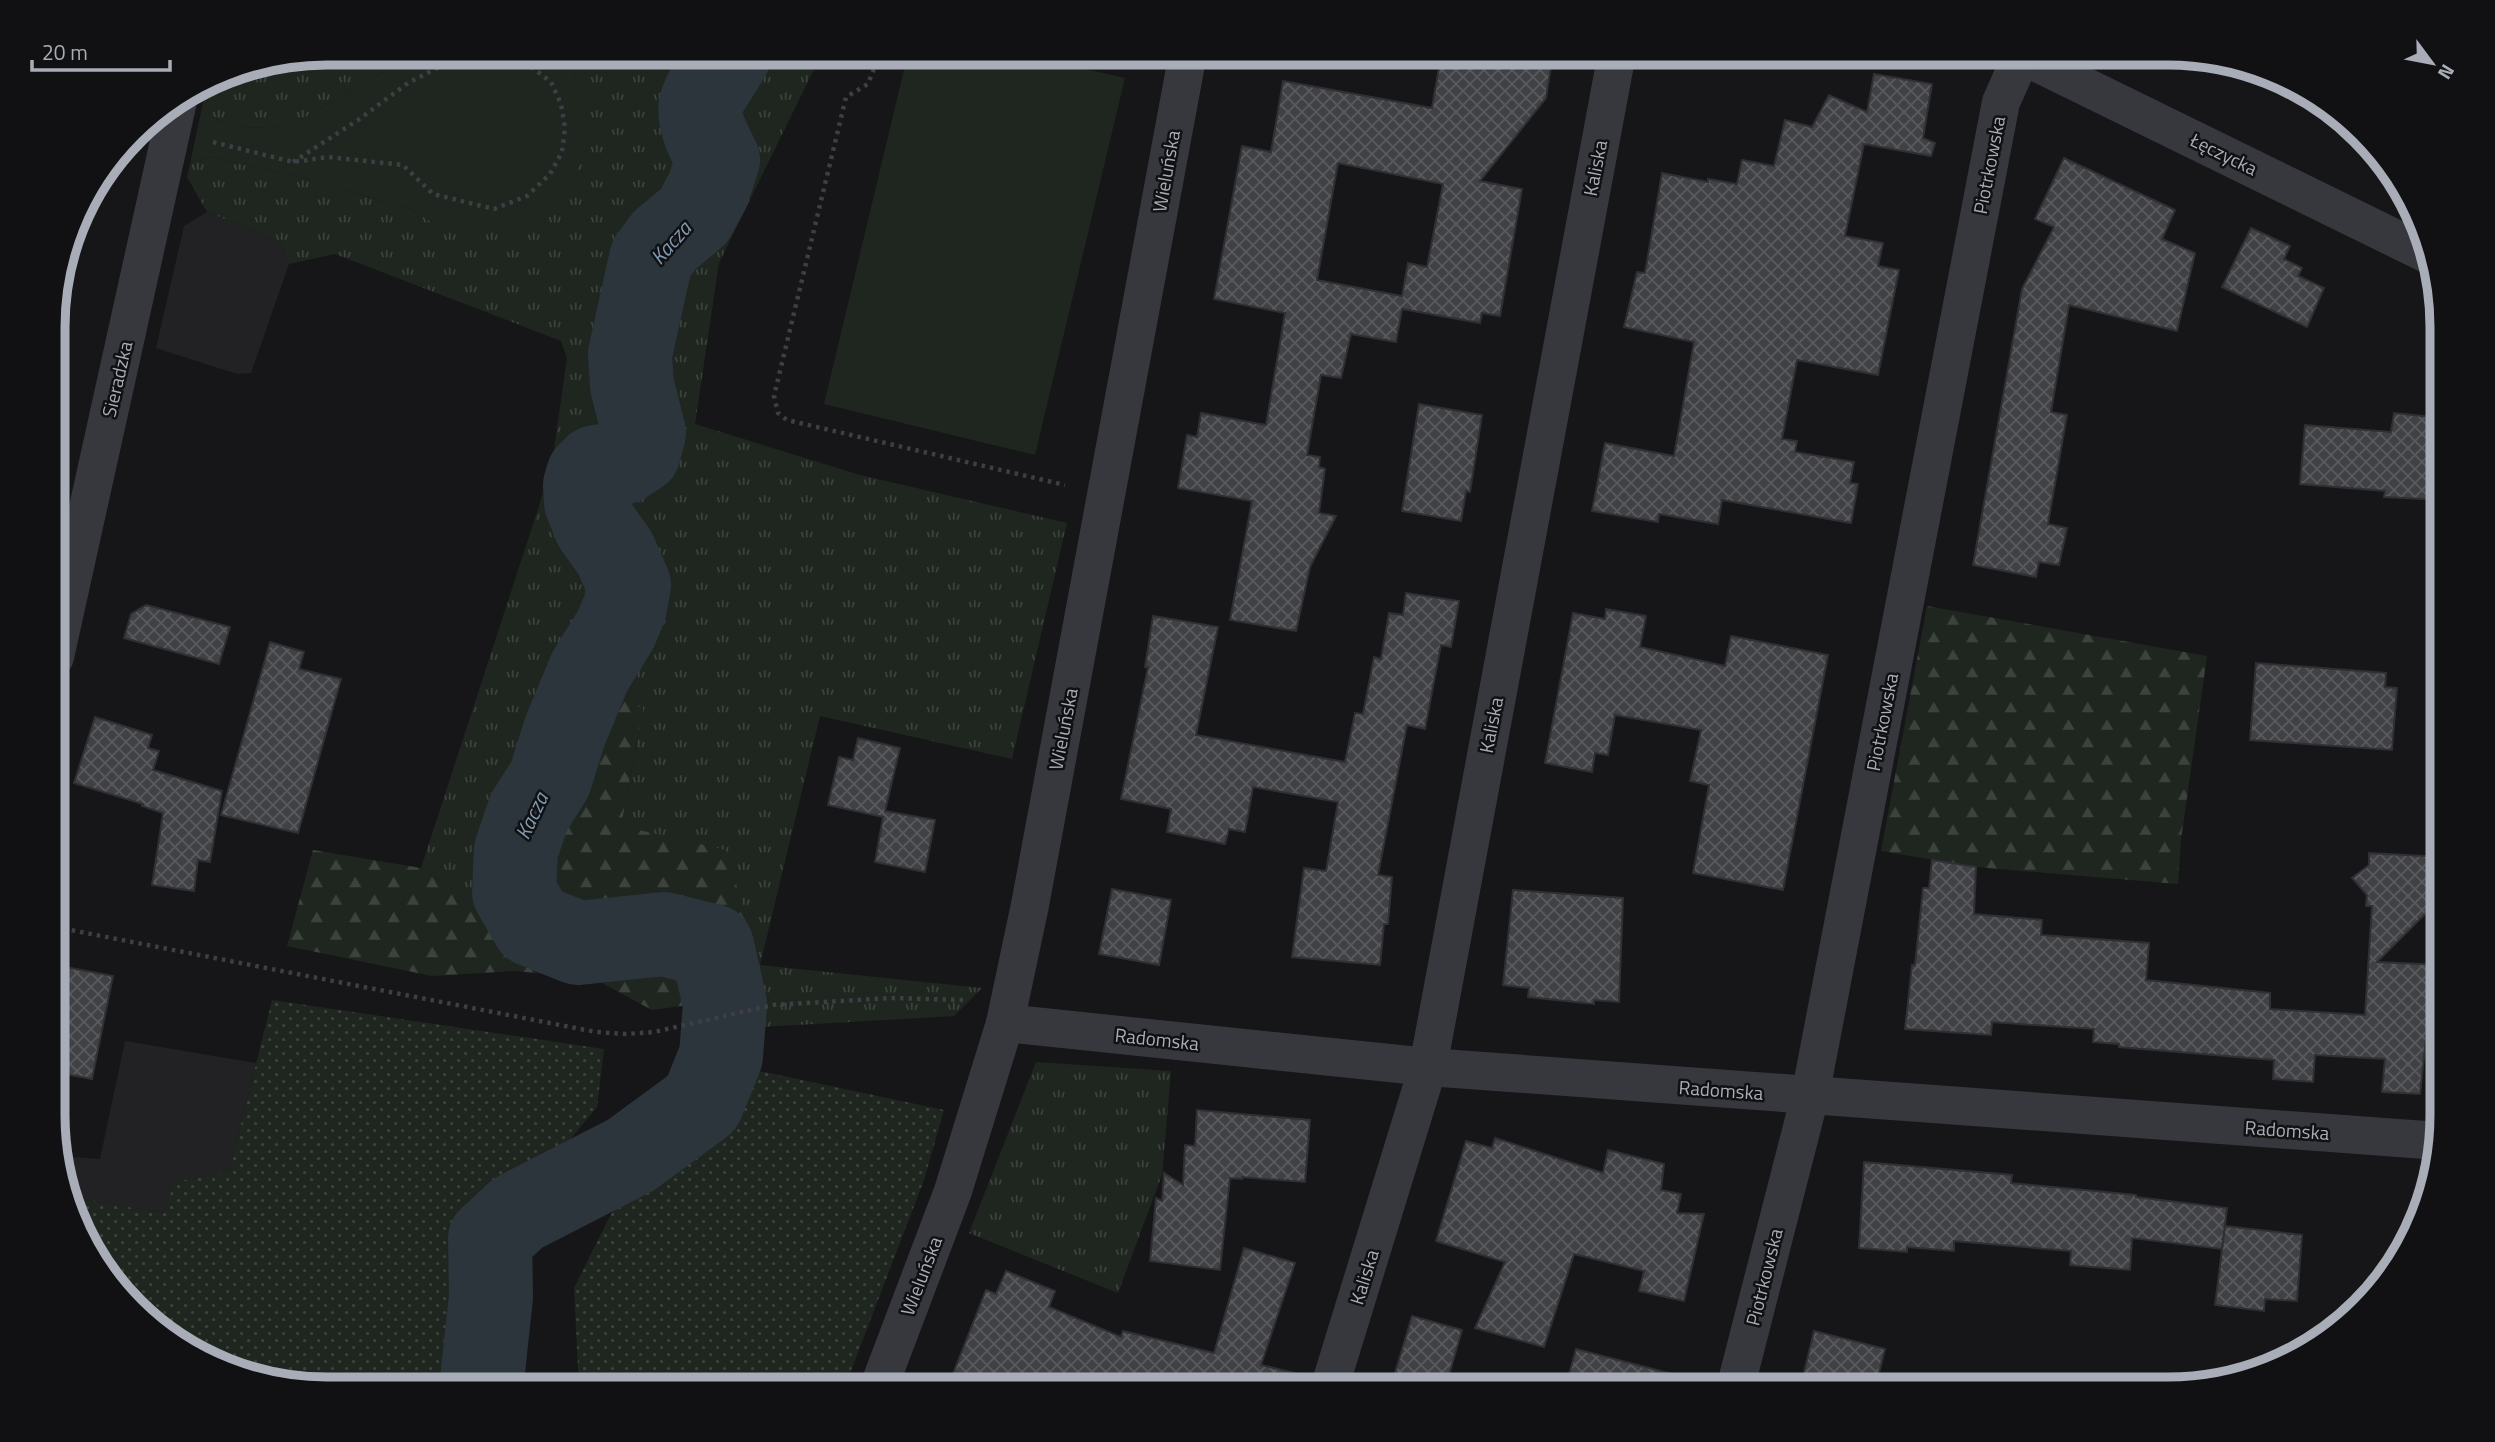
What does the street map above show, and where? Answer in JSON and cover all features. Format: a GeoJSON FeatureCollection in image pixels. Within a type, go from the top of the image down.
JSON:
{"type":"FeatureCollection","features":[{"type":"Feature","properties":{"kind":"street","name":"Wieluńska"},"geometry":{"type":"LineString","coordinates":[[883,1377],[953,1191],[1005,1023],[1030,905],[1186,65]]}},
{"type":"Feature","properties":{"kind":"street","name":"Kaliska"},"geometry":{"type":"LineString","coordinates":[[1333,1377],[1428,1067],[1615,65]]}},
{"type":"Feature","properties":{"kind":"street","name":"Piotrkowska"},"geometry":{"type":"LineString","coordinates":[[1738,1377],[1810,1096],[2001,102],[2016,65]]}},
{"type":"Feature","properties":{"kind":"street","name":"Łęczycka"},"geometry":{"type":"LineString","coordinates":[[2042,65],[2418,250]]}},
{"type":"Feature","properties":{"kind":"street","name":"Sieradzka"},"geometry":{"type":"LineString","coordinates":[[65,612],[175,116]]}},
{"type":"Feature","properties":{"kind":"street","name":"Radomska"},"geometry":{"type":"LineString","coordinates":[[1005,1023],[1428,1067],[2429,1140]]}},
{"type":"Feature","properties":{"kind":"path"},"geometry":{"type":"LineString","coordinates":[[293,162],[358,120],[408,83],[442,65]]}},
{"type":"Feature","properties":{"kind":"path"},"geometry":{"type":"LineString","coordinates":[[175,116],[293,162],[328,157],[403,165],[433,194],[494,209],[527,196],[550,174],[562,152],[565,128],[561,104],[551,82],[529,65]]}},
{"type":"Feature","properties":{"kind":"path"},"geometry":{"type":"LineString","coordinates":[[875,65],[868,84],[846,97],[774,396],[778,412],[787,420],[1107,495]]}},
{"type":"Feature","properties":{"kind":"path"},"geometry":{"type":"LineString","coordinates":[[65,930],[596,1032],[654,1032],[773,1005],[890,998],[981,1000],[976,1019],[1005,1023]]}},
{"type":"Feature","properties":{"kind":"shaded area"},"geometry":{"type":"Polygon","coordinates":[[[207,212],[271,237],[282,246],[289,264],[251,373],[237,374],[156,348],[184,226],[207,212]]]}},
{"type":"Feature","properties":{"kind":"shaded area"},"geometry":{"type":"Polygon","coordinates":[[[125,1041],[256,1063],[229,1172],[175,1182],[166,1213],[79,1199],[68,1157],[100,1159],[125,1041]]]}},
{"type":"Feature","properties":{"kind":"green space"},"geometry":{"type":"Polygon","coordinates":[[[310,65],[395,65],[299,121],[271,128],[242,127],[216,119],[203,102],[205,95],[211,92],[276,70],[310,65]]]}},
{"type":"Feature","properties":{"kind":"green space"},"geometry":{"type":"Polygon","coordinates":[[[395,65],[569,65],[582,86],[590,139],[564,198],[517,226],[438,226],[413,210],[303,178],[212,157],[190,164],[203,102],[216,119],[242,127],[271,128],[299,121],[395,65]]]}},
{"type":"Feature","properties":{"kind":"green space"},"geometry":{"type":"Polygon","coordinates":[[[569,65],[816,65],[719,263],[695,424],[860,475],[1067,523],[1012,759],[820,716],[760,965],[621,826],[643,709],[562,661],[468,901],[421,868],[539,506],[553,456],[567,358],[561,341],[335,254],[289,264],[282,246],[271,237],[207,212],[187,177],[190,164],[212,157],[303,178],[413,210],[438,226],[582,86],[569,65]]]}},
{"type":"Feature","properties":{"kind":"green space"},"geometry":{"type":"Polygon","coordinates":[[[905,65],[1069,65],[1125,78],[1035,455],[824,404],[905,65]]]}},
{"type":"Feature","properties":{"kind":"green space"},"geometry":{"type":"Polygon","coordinates":[[[1927,606],[2207,656],[2181,840],[2178,884],[1976,867],[1881,851],[1927,606]]]}},
{"type":"Feature","properties":{"kind":"green space"},"geometry":{"type":"Polygon","coordinates":[[[562,660],[643,709],[621,826],[726,850],[760,965],[756,984],[695,981],[689,1005],[652,1010],[591,977],[512,971],[432,976],[287,946],[313,850],[421,868],[468,901],[562,660]]]}},
{"type":"Feature","properties":{"kind":"green space"},"geometry":{"type":"Polygon","coordinates":[[[760,965],[982,988],[954,1016],[745,1028],[760,965]]]}},
{"type":"Feature","properties":{"kind":"green space"},"geometry":{"type":"Polygon","coordinates":[[[272,1000],[604,1049],[597,1107],[560,1152],[499,1189],[463,1258],[473,1301],[463,1377],[310,1377],[276,1372],[211,1350],[181,1333],[154,1312],[130,1288],[109,1261],[92,1231],[79,1199],[165,1213],[174,1182],[229,1172],[272,1000]]]}},
{"type":"Feature","properties":{"kind":"green space"},"geometry":{"type":"Polygon","coordinates":[[[1036,1062],[1171,1071],[1162,1175],[1118,1293],[969,1233],[1036,1062]]]}},
{"type":"Feature","properties":{"kind":"green space"},"geometry":{"type":"Polygon","coordinates":[[[736,1066],[944,1110],[924,1180],[849,1377],[578,1377],[574,1288],[612,1212],[670,1152],[713,1122],[731,1085],[736,1066]]]}},
{"type":"Feature","properties":{"kind":"building"},"geometry":{"type":"Polygon","coordinates":[[[1439,65],[1488,65],[1509,69],[1510,65],[1551,65],[1546,98],[1480,181],[1522,189],[1500,316],[1482,313],[1480,323],[1402,309],[1396,342],[1351,334],[1341,378],[1321,375],[1307,455],[1320,457],[1319,467],[1325,469],[1319,513],[1336,516],[1310,567],[1296,631],[1230,620],[1252,501],[1178,488],[1187,435],[1197,437],[1201,413],[1266,425],[1285,313],[1214,299],[1242,146],[1271,152],[1283,81],[1432,108],[1439,65]],[[1338,163],[1317,280],[1402,296],[1408,263],[1427,267],[1443,184],[1338,163]]]}},
{"type":"Feature","properties":{"kind":"building"},"geometry":{"type":"Polygon","coordinates":[[[1874,74],[1932,84],[1923,138],[1935,143],[1931,156],[1864,144],[1845,236],[1883,243],[1878,266],[1899,270],[1878,375],[1797,360],[1782,439],[1797,441],[1795,452],[1854,462],[1850,483],[1858,484],[1851,523],[1722,500],[1718,524],[1659,514],[1658,522],[1592,511],[1605,443],[1674,456],[1694,342],[1624,327],[1637,272],[1645,273],[1662,173],[1708,182],[1708,179],[1737,184],[1742,160],[1774,166],[1785,120],[1812,127],[1829,95],[1867,112],[1874,74]]]}},
{"type":"Feature","properties":{"kind":"building"},"geometry":{"type":"Polygon","coordinates":[[[2064,158],[2175,210],[2162,239],[2195,253],[2177,331],[2069,305],[2051,412],[2067,415],[2048,524],[2067,528],[2059,565],[2039,562],[2036,577],[1973,565],[2022,289],[2054,227],[2035,219],[2064,158]]]}},
{"type":"Feature","properties":{"kind":"building"},"geometry":{"type":"Polygon","coordinates":[[[2251,228],[2290,246],[2284,259],[2302,268],[2298,276],[2324,288],[2307,327],[2222,287],[2251,228]]]}},
{"type":"Feature","properties":{"kind":"building"},"geometry":{"type":"Polygon","coordinates":[[[1419,404],[1482,415],[1470,492],[1466,491],[1461,521],[1402,511],[1419,404]]]}},
{"type":"Feature","properties":{"kind":"building"},"geometry":{"type":"Polygon","coordinates":[[[2394,413],[2430,417],[2430,499],[2384,497],[2385,491],[2300,484],[2305,425],[2391,432],[2394,413]]]}},
{"type":"Feature","properties":{"kind":"building"},"geometry":{"type":"Polygon","coordinates":[[[1406,593],[1459,601],[1451,647],[1441,645],[1425,729],[1407,725],[1378,875],[1392,877],[1388,924],[1384,924],[1380,965],[1292,957],[1304,868],[1326,871],[1338,802],[1253,787],[1245,832],[1229,829],[1225,844],[1167,832],[1171,809],[1121,799],[1148,667],[1145,667],[1153,616],[1218,627],[1196,735],[1345,762],[1355,713],[1363,714],[1374,657],[1381,659],[1389,613],[1403,615],[1406,593]]]}},
{"type":"Feature","properties":{"kind":"building"},"geometry":{"type":"Polygon","coordinates":[[[146,605],[230,627],[219,664],[124,638],[131,614],[146,605]]]}},
{"type":"Feature","properties":{"kind":"building"},"geometry":{"type":"Polygon","coordinates":[[[1606,609],[1646,616],[1640,647],[1725,666],[1731,636],[1828,655],[1783,890],[1693,873],[1709,785],[1690,781],[1701,730],[1615,715],[1608,755],[1595,753],[1592,772],[1545,763],[1573,613],[1605,619],[1606,609]]]}},
{"type":"Feature","properties":{"kind":"building"},"geometry":{"type":"Polygon","coordinates":[[[270,642],[304,652],[299,669],[341,679],[298,833],[221,815],[270,642]]]}},
{"type":"Feature","properties":{"kind":"building"},"geometry":{"type":"Polygon","coordinates":[[[2256,663],[2386,673],[2385,687],[2397,688],[2392,750],[2250,740],[2256,663]]]}},
{"type":"Feature","properties":{"kind":"building"},"geometry":{"type":"Polygon","coordinates":[[[95,717],[152,735],[148,748],[159,751],[153,770],[222,791],[210,862],[198,860],[194,891],[152,885],[163,813],[142,806],[143,804],[74,783],[95,717]]]}},
{"type":"Feature","properties":{"kind":"building"},"geometry":{"type":"Polygon","coordinates":[[[858,738],[900,748],[885,811],[935,820],[925,872],[875,862],[883,817],[828,805],[839,757],[853,760],[858,738]]]}},
{"type":"Feature","properties":{"kind":"building"},"geometry":{"type":"Polygon","coordinates":[[[2369,853],[2430,856],[2430,909],[2377,962],[2430,964],[2430,1019],[2420,1094],[2382,1092],[2385,1059],[2315,1055],[2313,1082],[2273,1079],[2274,1060],[2119,1047],[2119,1044],[2093,1042],[2094,1029],[1992,1022],[1991,1035],[1905,1029],[1923,888],[1929,888],[1932,860],[1976,867],[1974,914],[2042,920],[2041,935],[2149,943],[2146,980],[2270,993],[2270,1009],[2365,1015],[2372,906],[2366,906],[2367,895],[2352,878],[2369,865],[2369,853]]]}},
{"type":"Feature","properties":{"kind":"building"},"geometry":{"type":"Polygon","coordinates":[[[1112,889],[1171,900],[1159,965],[1099,954],[1112,889]]]}},
{"type":"Feature","properties":{"kind":"building"},"geometry":{"type":"Polygon","coordinates":[[[1513,890],[1623,898],[1619,1002],[1594,1000],[1594,1004],[1528,997],[1529,988],[1503,985],[1513,890]]]}},
{"type":"Feature","properties":{"kind":"building"},"geometry":{"type":"Polygon","coordinates":[[[65,967],[113,976],[92,1079],[65,1074],[65,967]]]}},
{"type":"Feature","properties":{"kind":"building"},"geometry":{"type":"Polygon","coordinates":[[[1197,1110],[1310,1120],[1305,1182],[1230,1178],[1220,1270],[1150,1261],[1156,1198],[1162,1201],[1164,1173],[1183,1185],[1185,1145],[1195,1146],[1197,1110]]]}},
{"type":"Feature","properties":{"kind":"building"},"geometry":{"type":"Polygon","coordinates":[[[1495,1138],[1603,1173],[1608,1150],[1664,1164],[1661,1190],[1681,1194],[1677,1213],[1704,1214],[1684,1301],[1639,1291],[1644,1271],[1574,1254],[1544,1347],[1475,1328],[1505,1262],[1436,1241],[1466,1141],[1492,1148],[1495,1138]]]}},
{"type":"Feature","properties":{"kind":"building"},"geometry":{"type":"Polygon","coordinates":[[[1864,1162],[2012,1175],[2011,1183],[2136,1195],[2227,1208],[2222,1249],[2132,1238],[2130,1270],[2070,1265],[2071,1251],[1954,1241],[1954,1251],[1907,1247],[1907,1252],[1859,1248],[1864,1162]]]}},
{"type":"Feature","properties":{"kind":"building"},"geometry":{"type":"Polygon","coordinates":[[[2225,1226],[2302,1235],[2297,1301],[2265,1299],[2264,1311],[2215,1305],[2225,1226]]]}},
{"type":"Feature","properties":{"kind":"building"},"geometry":{"type":"Polygon","coordinates":[[[1244,1248],[1295,1263],[1261,1365],[1303,1377],[952,1377],[986,1290],[996,1294],[1006,1271],[1055,1291],[1049,1307],[1121,1337],[1123,1331],[1214,1353],[1244,1248]]]}},
{"type":"Feature","properties":{"kind":"building"},"geometry":{"type":"Polygon","coordinates":[[[1412,1316],[1462,1330],[1448,1377],[1408,1377],[1395,1373],[1412,1316]]]}},
{"type":"Feature","properties":{"kind":"building"},"geometry":{"type":"Polygon","coordinates":[[[1814,1331],[1885,1349],[1878,1377],[1803,1377],[1814,1331]]]}},
{"type":"Feature","properties":{"kind":"building"},"geometry":{"type":"Polygon","coordinates":[[[1576,1349],[1680,1376],[1680,1377],[1568,1377],[1576,1349]]]}},
{"type":"Feature","properties":{"kind":"waterway","name":"Kacza"},"geometry":{"type":"LineString","coordinates":[[482,1377],[491,1297],[490,1239],[518,1213],[631,1155],[702,1103],[721,1056],[725,1004],[712,946],[664,934],[578,943],[533,925],[514,892],[516,850],[529,812],[550,779],[565,731],[590,671],[616,629],[625,607],[629,585],[615,553],[595,525],[586,502],[585,485],[588,475],[596,467],[622,463],[639,452],[644,433],[632,385],[630,354],[651,259],[665,240],[694,216],[708,190],[718,160],[708,140],[700,113],[705,94],[723,65]]}}]}
